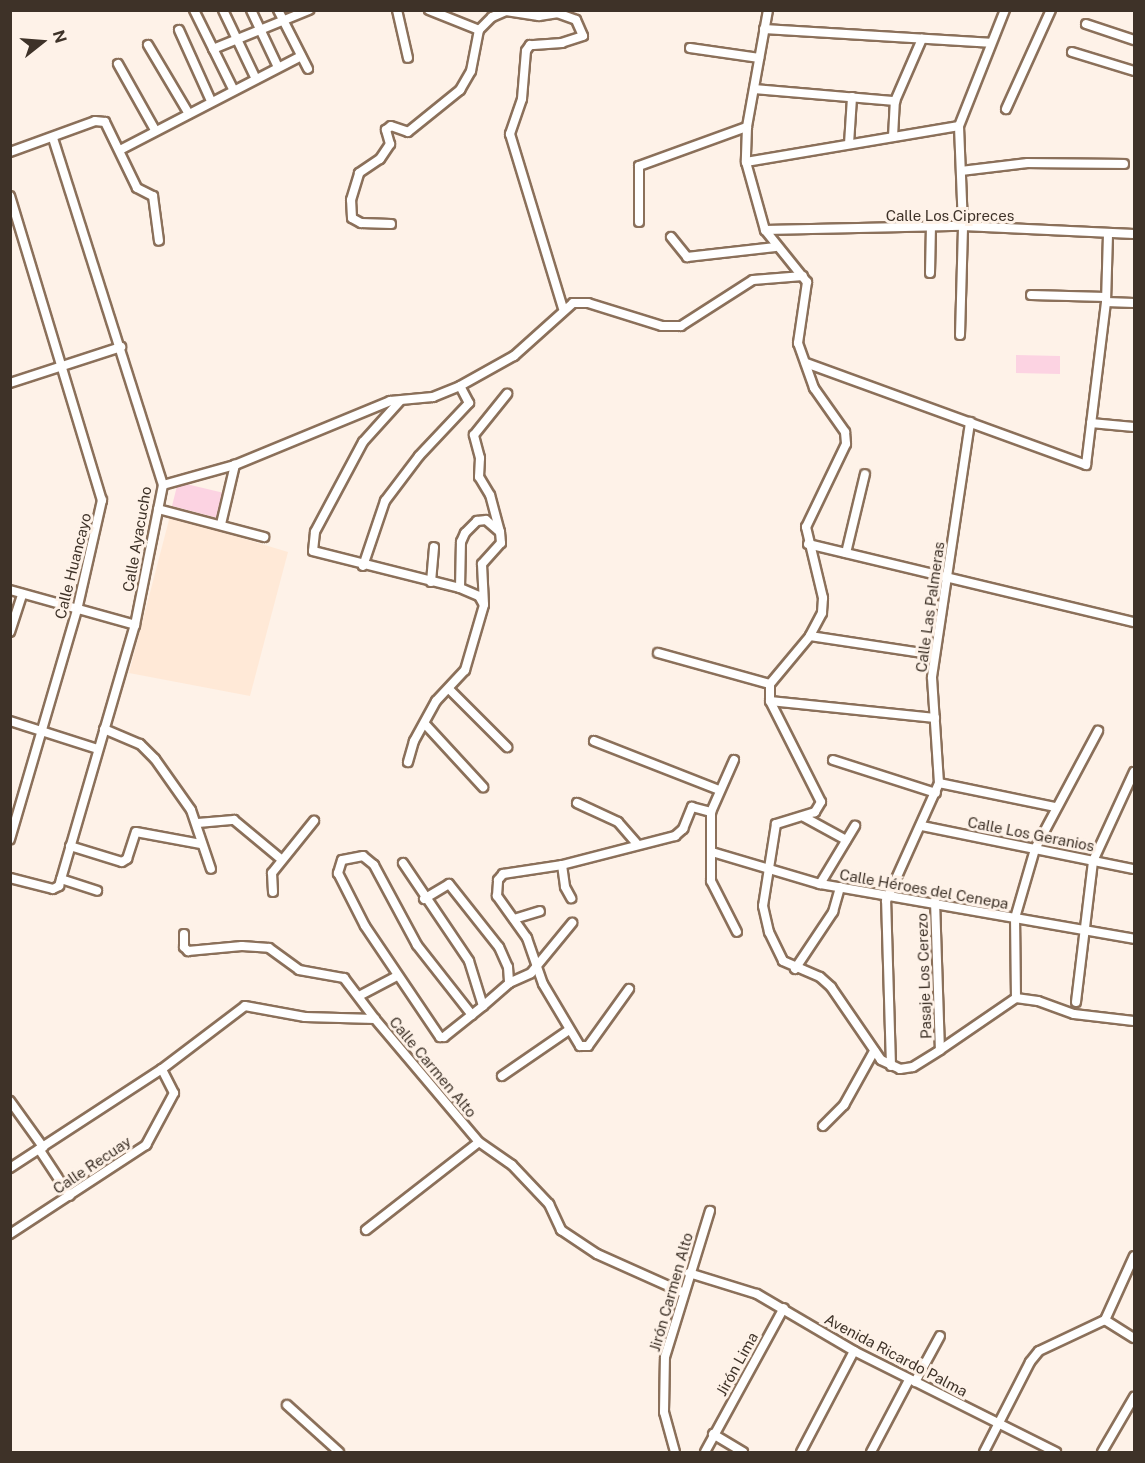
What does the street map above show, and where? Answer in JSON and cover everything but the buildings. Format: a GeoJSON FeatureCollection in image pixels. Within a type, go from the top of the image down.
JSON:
{"type":"FeatureCollection","features":[{"type":"Feature","properties":{"kind":"street"},"geometry":{"type":"LineString","coordinates":[[194,10],[233,89]]}},
{"type":"Feature","properties":{"kind":"street"},"geometry":{"type":"LineString","coordinates":[[223,10],[255,77]]}},
{"type":"Feature","properties":{"kind":"street"},"geometry":{"type":"LineString","coordinates":[[251,10],[278,67]]}},
{"type":"Feature","properties":{"kind":"street"},"geometry":{"type":"LineString","coordinates":[[213,49],[259,28],[280,15],[309,10]]}},
{"type":"Feature","properties":{"kind":"street"},"geometry":{"type":"LineString","coordinates":[[397,10],[408,58]]}},
{"type":"Feature","properties":{"kind":"street"},"geometry":{"type":"LineString","coordinates":[[429,10],[479,30]]}},
{"type":"Feature","properties":{"kind":"street"},"geometry":{"type":"LineString","coordinates":[[768,10],[747,127],[746,162],[765,230],[775,247],[803,276],[808,296],[796,335],[814,388],[844,432],[846,444],[806,527],[808,544],[823,598],[822,614],[810,636],[770,684],[770,700],[821,798],[820,808],[804,817],[776,824],[763,906],[769,932],[783,961],[795,969],[820,977],[831,987],[874,1052],[891,1066],[913,1067],[1016,998],[1038,1001],[1074,1014],[1134,1021]]}},
{"type":"Feature","properties":{"kind":"street"},"geometry":{"type":"LineString","coordinates":[[960,336],[963,226],[959,126],[1005,10]]}},
{"type":"Feature","properties":{"kind":"street"},"geometry":{"type":"LineString","coordinates":[[1006,109],[1052,10]]}},
{"type":"Feature","properties":{"kind":"street"},"geometry":{"type":"LineString","coordinates":[[391,224],[361,223],[352,218],[352,185],[390,144],[386,130],[391,126],[408,132],[460,90],[471,71],[479,30],[492,17],[506,11],[539,16],[556,12],[576,20],[584,36],[562,43],[530,45],[522,63],[522,99],[510,134],[563,308]]}},
{"type":"Feature","properties":{"kind":"street"},"geometry":{"type":"LineString","coordinates":[[280,15],[308,69]]}},
{"type":"Feature","properties":{"kind":"street"},"geometry":{"type":"LineString","coordinates":[[1086,24],[1134,40]]}},
{"type":"Feature","properties":{"kind":"street"},"geometry":{"type":"LineString","coordinates":[[764,29],[990,43]]}},
{"type":"Feature","properties":{"kind":"street"},"geometry":{"type":"LineString","coordinates":[[179,30],[212,101]]}},
{"type":"Feature","properties":{"kind":"street"},"geometry":{"type":"LineString","coordinates":[[893,137],[895,101],[922,39]]}},
{"type":"Feature","properties":{"kind":"street"},"geometry":{"type":"LineString","coordinates":[[148,45],[189,114]]}},
{"type":"Feature","properties":{"kind":"street"},"geometry":{"type":"LineString","coordinates":[[690,48],[759,58]]}},
{"type":"Feature","properties":{"kind":"street"},"geometry":{"type":"LineString","coordinates":[[1072,52],[1134,71]]}},
{"type":"Feature","properties":{"kind":"street"},"geometry":{"type":"LineString","coordinates":[[120,150],[255,77],[301,56]]}},
{"type":"Feature","properties":{"kind":"street"},"geometry":{"type":"LineString","coordinates":[[118,64],[155,130]]}},
{"type":"Feature","properties":{"kind":"street"},"geometry":{"type":"LineString","coordinates":[[754,89],[895,101]]}},
{"type":"Feature","properties":{"kind":"street"},"geometry":{"type":"LineString","coordinates":[[849,144],[852,97]]}},
{"type":"Feature","properties":{"kind":"street"},"geometry":{"type":"LineString","coordinates":[[10,152],[95,121],[105,122],[136,188],[153,196],[159,241]]}},
{"type":"Feature","properties":{"kind":"street"},"geometry":{"type":"LineString","coordinates":[[746,162],[959,126]]}},
{"type":"Feature","properties":{"kind":"street"},"geometry":{"type":"LineString","coordinates":[[639,222],[639,166],[747,127]]}},
{"type":"Feature","properties":{"kind":"street","name":"Calle Ayacucho"},"geometry":{"type":"LineString","coordinates":[[53,138],[122,347],[163,485],[135,625],[61,879]]}},
{"type":"Feature","properties":{"kind":"street"},"geometry":{"type":"LineString","coordinates":[[961,171],[1028,163],[1124,164]]}},
{"type":"Feature","properties":{"kind":"street","name":"Calle Huancayo"},"geometry":{"type":"LineString","coordinates":[[10,196],[64,366],[102,500],[77,610],[10,839]]}},
{"type":"Feature","properties":{"kind":"street","name":"Calle Los Cipreces"},"geometry":{"type":"LineString","coordinates":[[765,230],[963,226],[1134,234]]}},
{"type":"Feature","properties":{"kind":"street"},"geometry":{"type":"LineString","coordinates":[[930,273],[931,227]]}},
{"type":"Feature","properties":{"kind":"street"},"geometry":{"type":"LineString","coordinates":[[806,363],[1086,465],[1106,300],[1108,234]]}},
{"type":"Feature","properties":{"kind":"street"},"geometry":{"type":"LineString","coordinates":[[671,237],[687,257],[775,247]]}},
{"type":"Feature","properties":{"kind":"street"},"geometry":{"type":"LineString","coordinates":[[163,485],[235,465],[368,408],[433,397],[460,386],[514,356],[563,308],[573,303],[588,303],[662,326],[681,326],[753,280],[803,276]]}},
{"type":"Feature","properties":{"kind":"street"},"geometry":{"type":"LineString","coordinates":[[1031,295],[1134,303]]}},
{"type":"Feature","properties":{"kind":"street"},"geometry":{"type":"LineString","coordinates":[[10,383],[122,347]]}},
{"type":"Feature","properties":{"kind":"street"},"geometry":{"type":"LineString","coordinates":[[363,566],[386,501],[419,456],[469,403],[460,386]]}},
{"type":"Feature","properties":{"kind":"street"},"geometry":{"type":"LineString","coordinates":[[408,762],[414,741],[436,701],[450,690],[465,670],[484,605],[482,564],[501,543],[490,495],[479,477],[480,458],[474,435],[507,394]]}},
{"type":"Feature","properties":{"kind":"street"},"geometry":{"type":"LineString","coordinates":[[400,401],[363,441],[315,532],[313,551],[363,566],[460,588],[479,596],[484,605]]}},
{"type":"Feature","properties":{"kind":"street","name":"Calle Las Palmeras"},"geometry":{"type":"LineString","coordinates":[[891,1066],[886,901],[922,826],[939,783],[932,676],[970,422]]}},
{"type":"Feature","properties":{"kind":"street"},"geometry":{"type":"LineString","coordinates":[[1091,423],[1134,427]]}},
{"type":"Feature","properties":{"kind":"street"},"geometry":{"type":"LineString","coordinates":[[221,524],[235,465]]}},
{"type":"Feature","properties":{"kind":"street"},"geometry":{"type":"LineString","coordinates":[[846,553],[865,474]]}},
{"type":"Feature","properties":{"kind":"street"},"geometry":{"type":"LineString","coordinates":[[158,509],[264,537]]}},
{"type":"Feature","properties":{"kind":"street"},"geometry":{"type":"LineString","coordinates":[[460,588],[461,542],[465,533],[477,521],[486,520],[500,532]]}},
{"type":"Feature","properties":{"kind":"street"},"geometry":{"type":"LineString","coordinates":[[808,544],[1134,622]]}},
{"type":"Feature","properties":{"kind":"street"},"geometry":{"type":"LineString","coordinates":[[431,582],[434,546]]}},
{"type":"Feature","properties":{"kind":"street"},"geometry":{"type":"LineString","coordinates":[[10,590],[135,625]]}},
{"type":"Feature","properties":{"kind":"street"},"geometry":{"type":"LineString","coordinates":[[10,632],[22,594]]}},
{"type":"Feature","properties":{"kind":"street"},"geometry":{"type":"LineString","coordinates":[[810,636],[935,655]]}},
{"type":"Feature","properties":{"kind":"street"},"geometry":{"type":"LineString","coordinates":[[658,652],[770,684]]}},
{"type":"Feature","properties":{"kind":"street"},"geometry":{"type":"LineString","coordinates":[[450,690],[507,747]]}},
{"type":"Feature","properties":{"kind":"street"},"geometry":{"type":"LineString","coordinates":[[770,700],[935,718]]}},
{"type":"Feature","properties":{"kind":"street"},"geometry":{"type":"LineString","coordinates":[[10,721],[98,749]]}},
{"type":"Feature","properties":{"kind":"street"},"geometry":{"type":"LineString","coordinates":[[425,724],[483,786]]}},
{"type":"Feature","properties":{"kind":"street"},"geometry":{"type":"LineString","coordinates":[[104,729],[140,744],[198,824],[201,844],[211,869]]}},
{"type":"Feature","properties":{"kind":"street"},"geometry":{"type":"LineString","coordinates":[[1016,998],[1015,918],[1035,849],[1055,807],[1098,731]]}},
{"type":"Feature","properties":{"kind":"street"},"geometry":{"type":"LineString","coordinates":[[594,741],[719,790]]}},
{"type":"Feature","properties":{"kind":"street"},"geometry":{"type":"LineString","coordinates":[[734,760],[711,812],[712,885],[737,932]]}},
{"type":"Feature","properties":{"kind":"street"},"geometry":{"type":"LineString","coordinates":[[833,760],[936,793]]}},
{"type":"Feature","properties":{"kind":"street"},"geometry":{"type":"LineString","coordinates":[[1076,1002],[1093,861],[1134,772]]}},
{"type":"Feature","properties":{"kind":"street"},"geometry":{"type":"LineString","coordinates":[[939,783],[1055,807]]}},
{"type":"Feature","properties":{"kind":"street"},"geometry":{"type":"LineString","coordinates":[[577,803],[618,822],[636,843]]}},
{"type":"Feature","properties":{"kind":"street"},"geometry":{"type":"LineString","coordinates":[[629,989],[588,1046],[580,1046],[543,984],[536,963],[514,919],[497,896],[500,876],[562,865],[636,843],[678,834],[692,807],[711,812]]}},
{"type":"Feature","properties":{"kind":"street"},"geometry":{"type":"LineString","coordinates":[[804,817],[846,840]]}},
{"type":"Feature","properties":{"kind":"street"},"geometry":{"type":"LineString","coordinates":[[198,824],[234,820],[281,859]]}},
{"type":"Feature","properties":{"kind":"street"},"geometry":{"type":"LineString","coordinates":[[273,892],[272,873],[314,821]]}},
{"type":"Feature","properties":{"kind":"street"},"geometry":{"type":"LineString","coordinates":[[820,884],[855,826]]}},
{"type":"Feature","properties":{"kind":"street","name":"Calle Los Geranios"},"geometry":{"type":"LineString","coordinates":[[922,826],[1134,869]]}},
{"type":"Feature","properties":{"kind":"street"},"geometry":{"type":"LineString","coordinates":[[70,846],[122,861],[127,860],[135,832],[201,844]]}},
{"type":"Feature","properties":{"kind":"street","name":"Calle Héroes del Cenepa"},"geometry":{"type":"LineString","coordinates":[[712,852],[768,871],[820,884],[934,901],[1134,939]]}},
{"type":"Feature","properties":{"kind":"street"},"geometry":{"type":"LineString","coordinates":[[472,1015],[417,945],[374,865],[363,856],[347,858],[338,865],[338,873],[397,976],[440,1037],[472,1015],[509,983],[531,973],[536,963],[572,923]]}},
{"type":"Feature","properties":{"kind":"street"},"geometry":{"type":"LineString","coordinates":[[403,863],[424,899],[437,912],[469,962],[483,1006]]}},
{"type":"Feature","properties":{"kind":"street"},"geometry":{"type":"LineString","coordinates":[[562,865],[571,898]]}},
{"type":"Feature","properties":{"kind":"street"},"geometry":{"type":"LineString","coordinates":[[10,878],[53,889],[61,879],[96,891]]}},
{"type":"Feature","properties":{"kind":"street"},"geometry":{"type":"LineString","coordinates":[[424,899],[449,884],[499,947],[508,967],[509,983]]}},
{"type":"Feature","properties":{"kind":"street"},"geometry":{"type":"LineString","coordinates":[[795,969],[833,912],[840,887]]}},
{"type":"Feature","properties":{"kind":"street","name":"Pasaje Los Cerezo"},"geometry":{"type":"LineString","coordinates":[[934,901],[940,1050]]}},
{"type":"Feature","properties":{"kind":"street"},"geometry":{"type":"LineString","coordinates":[[514,919],[540,911]]}},
{"type":"Feature","properties":{"kind":"street"},"geometry":{"type":"LineString","coordinates":[[184,934],[184,947],[188,951],[242,946],[269,948],[299,970],[344,978],[375,1019]]}},
{"type":"Feature","properties":{"kind":"street"},"geometry":{"type":"LineString","coordinates":[[359,996],[397,976]]}},
{"type":"Feature","properties":{"kind":"street","name":"Calle Carmen Alto"},"geometry":{"type":"LineString","coordinates":[[10,1168],[162,1069],[245,1006],[305,1017],[375,1019],[479,1142],[512,1165],[549,1204],[561,1230],[597,1254],[682,1292]]}},
{"type":"Feature","properties":{"kind":"street"},"geometry":{"type":"LineString","coordinates":[[502,1077],[569,1030]]}},
{"type":"Feature","properties":{"kind":"street"},"geometry":{"type":"LineString","coordinates":[[823,1126],[844,1105],[874,1052]]}},
{"type":"Feature","properties":{"kind":"street","name":"Calle Recuay"},"geometry":{"type":"LineString","coordinates":[[10,1234],[146,1145],[154,1135],[174,1092],[162,1069]]}},
{"type":"Feature","properties":{"kind":"street"},"geometry":{"type":"LineString","coordinates":[[10,1101],[70,1196]]}},
{"type":"Feature","properties":{"kind":"street"},"geometry":{"type":"LineString","coordinates":[[366,1230],[479,1142]]}},
{"type":"Feature","properties":{"kind":"street","name":"Jirón Carmen Alto"},"geometry":{"type":"LineString","coordinates":[[675,1452],[664,1412],[665,1357],[682,1292],[710,1211]]}},
{"type":"Feature","properties":{"kind":"street"},"geometry":{"type":"LineString","coordinates":[[984,1452],[1030,1362],[1039,1351],[1105,1320],[1134,1256]]}},
{"type":"Feature","properties":{"kind":"street","name":"Avenida Ricardo Palma"},"geometry":{"type":"LineString","coordinates":[[689,1273],[757,1294],[854,1351],[1056,1452]]}},
{"type":"Feature","properties":{"kind":"street","name":"Jirón Lima"},"geometry":{"type":"LineString","coordinates":[[705,1452],[783,1308]]}},
{"type":"Feature","properties":{"kind":"street"},"geometry":{"type":"LineString","coordinates":[[1105,1320],[1134,1338]]}},
{"type":"Feature","properties":{"kind":"street"},"geometry":{"type":"LineString","coordinates":[[871,1452],[940,1336]]}},
{"type":"Feature","properties":{"kind":"street"},"geometry":{"type":"LineString","coordinates":[[801,1452],[854,1351]]}},
{"type":"Feature","properties":{"kind":"street"},"geometry":{"type":"LineString","coordinates":[[1102,1452],[1134,1397]]}},
{"type":"Feature","properties":{"kind":"street"},"geometry":{"type":"LineString","coordinates":[[287,1405],[339,1452]]}},
{"type":"Feature","properties":{"kind":"street"},"geometry":{"type":"LineString","coordinates":[[713,1434],[743,1452]]}},
{"type":"Feature","properties":{"kind":"shaded area"},"geometry":{"type":"Polygon","coordinates":[[[1016,355],[1060,356],[1060,374],[1016,373],[1016,355]]]}},
{"type":"Feature","properties":{"kind":"shaded area"},"geometry":{"type":"Polygon","coordinates":[[[178,482],[224,493],[218,518],[172,506],[178,482]]]}},
{"type":"Feature","properties":{"kind":"shaded area"},"geometry":{"type":"Polygon","coordinates":[[[170,516],[288,552],[250,696],[129,673],[170,516]]]}}]}
